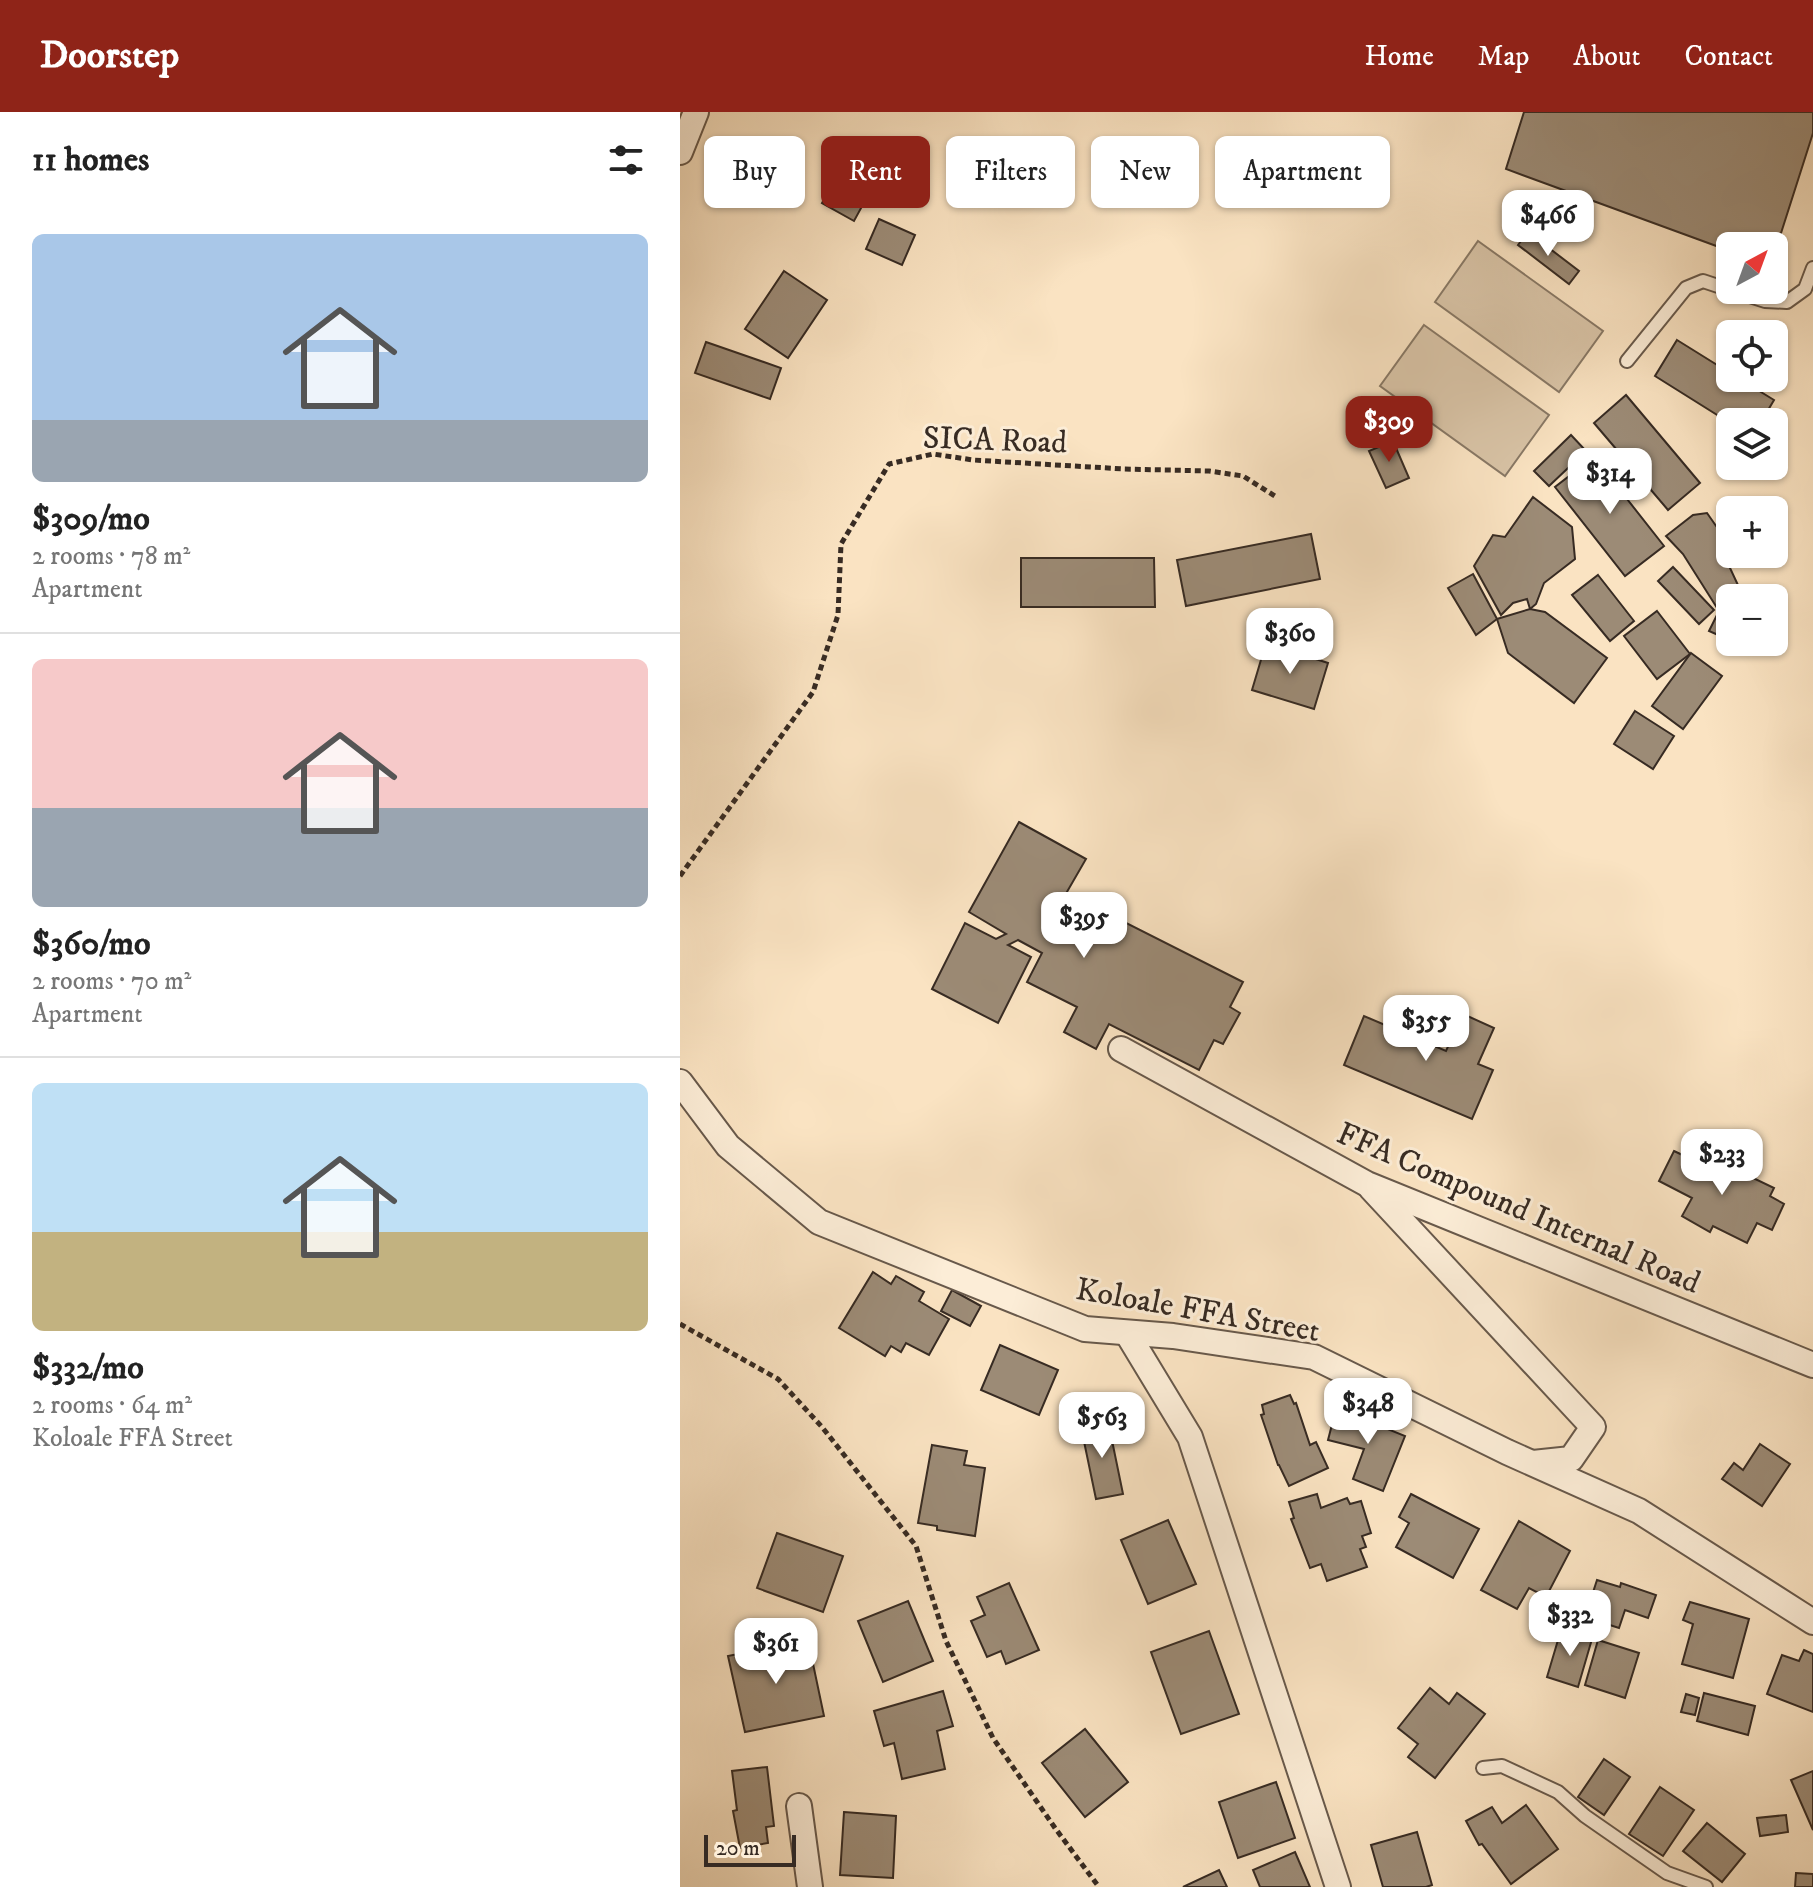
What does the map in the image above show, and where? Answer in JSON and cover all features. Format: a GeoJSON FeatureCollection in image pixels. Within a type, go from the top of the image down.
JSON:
{"type":"FeatureCollection","features":[{"type":"Feature","properties":{"kind":"street"},"geometry":{"type":"LineString","coordinates":[[680,152],[696,112]]}},
{"type":"Feature","properties":{"kind":"street","name":"FFA Compound Internal Road"},"geometry":{"type":"LineString","coordinates":[[1121,1049],[1367,1184],[1813,1365]]}},
{"type":"Feature","properties":{"kind":"street","name":"Koloale FFA Street"},"geometry":{"type":"LineString","coordinates":[[680,1082],[728,1146],[819,1222],[1085,1329],[1173,1336],[1314,1357],[1532,1463],[1639,1511],[1813,1622]]}},
{"type":"Feature","properties":{"kind":"street"},"geometry":{"type":"LineString","coordinates":[[1367,1184],[1593,1427],[1571,1459],[1532,1463]]}},
{"type":"Feature","properties":{"kind":"street"},"geometry":{"type":"LineString","coordinates":[[1127,1333],[1190,1437],[1338,1887]]}},
{"type":"Feature","properties":{"kind":"street"},"geometry":{"type":"LineString","coordinates":[[799,1806],[810,1887]]}},
{"type":"Feature","properties":{"kind":"lane"},"geometry":{"type":"LineString","coordinates":[[1788,301],[1805,289],[1813,268]]}},
{"type":"Feature","properties":{"kind":"lane"},"geometry":{"type":"LineString","coordinates":[[1627,361],[1686,288],[1703,281],[1716,285]]}},
{"type":"Feature","properties":{"kind":"lane"},"geometry":{"type":"LineString","coordinates":[[1483,1768],[1502,1766],[1558,1792],[1585,1816],[1667,1873],[1706,1887]]}},
{"type":"Feature","properties":{"kind":"path","name":"SICA Road"},"geometry":{"type":"LineString","coordinates":[[680,876],[813,692],[838,615],[841,544],[889,464],[933,454],[973,460],[1209,471],[1243,476],[1278,498]]}},
{"type":"Feature","properties":{"kind":"path"},"geometry":{"type":"LineString","coordinates":[[680,1324],[778,1379],[822,1427],[916,1546],[946,1641],[993,1738],[1099,1887]]}},
{"type":"Feature","properties":{"kind":"shaded area"},"geometry":{"type":"Polygon","coordinates":[[[1478,241],[1603,331],[1559,392],[1435,302],[1478,241]]]}},
{"type":"Feature","properties":{"kind":"shaded area"},"geometry":{"type":"Polygon","coordinates":[[[1424,325],[1549,415],[1505,476],[1380,386],[1424,325]]]}},
{"type":"Feature","properties":{"kind":"building"},"geometry":{"type":"Polygon","coordinates":[[[1524,112],[1813,112],[1813,133],[1781,232],[1716,232],[1716,246],[1506,169],[1524,112]]]}},
{"type":"Feature","properties":{"kind":"building"},"geometry":{"type":"Polygon","coordinates":[[[831,208],[861,208],[854,221],[831,208]]]}},
{"type":"Feature","properties":{"kind":"building"},"geometry":{"type":"Polygon","coordinates":[[[879,219],[915,235],[902,265],[866,249],[879,219]]]}},
{"type":"Feature","properties":{"kind":"building"},"geometry":{"type":"Polygon","coordinates":[[[1528,232],[1579,271],[1569,284],[1518,245],[1528,232]]]}},
{"type":"Feature","properties":{"kind":"building"},"geometry":{"type":"Polygon","coordinates":[[[784,271],[827,300],[788,358],[745,329],[784,271]]]}},
{"type":"Feature","properties":{"kind":"building"},"geometry":{"type":"Polygon","coordinates":[[[1677,340],[1716,364],[1716,392],[1761,392],[1774,400],[1769,408],[1716,408],[1716,414],[1655,376],[1677,340]]]}},
{"type":"Feature","properties":{"kind":"building"},"geometry":{"type":"Polygon","coordinates":[[[706,342],[781,368],[770,399],[695,373],[706,342]]]}},
{"type":"Feature","properties":{"kind":"building"},"geometry":{"type":"Polygon","coordinates":[[[1626,395],[1700,483],[1668,510],[1594,423],[1626,395]]]}},
{"type":"Feature","properties":{"kind":"building"},"geometry":{"type":"Polygon","coordinates":[[[1571,435],[1586,451],[1549,486],[1534,471],[1571,435]]]}},
{"type":"Feature","properties":{"kind":"building"},"geometry":{"type":"Polygon","coordinates":[[[1393,441],[1409,478],[1386,488],[1369,451],[1393,441]]]}},
{"type":"Feature","properties":{"kind":"building"},"geometry":{"type":"Polygon","coordinates":[[[1594,457],[1664,546],[1625,576],[1555,487],[1594,457]]]}},
{"type":"Feature","properties":{"kind":"building"},"geometry":{"type":"Polygon","coordinates":[[[1533,497],[1572,527],[1575,559],[1544,583],[1536,604],[1530,609],[1527,599],[1513,603],[1501,615],[1474,566],[1493,535],[1505,537],[1533,497]]]}},
{"type":"Feature","properties":{"kind":"building"},"geometry":{"type":"Polygon","coordinates":[[[1707,513],[1716,526],[1716,568],[1730,568],[1737,584],[1716,584],[1716,606],[1683,554],[1666,536],[1693,515],[1707,513]]]}},
{"type":"Feature","properties":{"kind":"building"},"geometry":{"type":"Polygon","coordinates":[[[1311,534],[1320,579],[1186,606],[1177,560],[1311,534]]]}},
{"type":"Feature","properties":{"kind":"building"},"geometry":{"type":"Polygon","coordinates":[[[1021,558],[1154,558],[1155,607],[1021,607],[1021,558]]]}},
{"type":"Feature","properties":{"kind":"building"},"geometry":{"type":"Polygon","coordinates":[[[1673,567],[1714,610],[1699,624],[1658,581],[1673,567]]]}},
{"type":"Feature","properties":{"kind":"building"},"geometry":{"type":"Polygon","coordinates":[[[1473,574],[1497,619],[1476,635],[1448,588],[1473,574]]]}},
{"type":"Feature","properties":{"kind":"building"},"geometry":{"type":"Polygon","coordinates":[[[1598,575],[1634,621],[1610,641],[1572,595],[1598,575]]]}},
{"type":"Feature","properties":{"kind":"building"},"geometry":{"type":"Polygon","coordinates":[[[1530,609],[1545,612],[1607,658],[1574,703],[1508,653],[1497,619],[1530,609]]]}},
{"type":"Feature","properties":{"kind":"building"},"geometry":{"type":"Polygon","coordinates":[[[1657,611],[1690,654],[1657,679],[1624,636],[1657,611]]]}},
{"type":"Feature","properties":{"kind":"building"},"geometry":{"type":"Polygon","coordinates":[[[1716,617],[1716,634],[1709,631],[1716,617]]]}},
{"type":"Feature","properties":{"kind":"building"},"geometry":{"type":"Polygon","coordinates":[[[1266,643],[1328,663],[1314,709],[1252,690],[1266,643]]]}},
{"type":"Feature","properties":{"kind":"building"},"geometry":{"type":"Polygon","coordinates":[[[1691,653],[1722,676],[1683,729],[1652,706],[1691,653]]]}},
{"type":"Feature","properties":{"kind":"building"},"geometry":{"type":"Polygon","coordinates":[[[1635,711],[1674,736],[1653,769],[1614,744],[1635,711]]]}},
{"type":"Feature","properties":{"kind":"building"},"geometry":{"type":"Polygon","coordinates":[[[1019,822],[1086,859],[1049,923],[1055,927],[1071,895],[1243,982],[1230,1007],[1240,1013],[1223,1044],[1214,1040],[1199,1070],[1109,1024],[1096,1049],[1064,1032],[1077,1007],[1027,982],[1042,953],[1018,940],[1008,945],[1031,957],[998,1023],[932,989],[965,923],[996,939],[1006,934],[969,912],[1019,822]]]}},
{"type":"Feature","properties":{"kind":"building"},"geometry":{"type":"Polygon","coordinates":[[[1463,1014],[1494,1028],[1478,1064],[1493,1070],[1472,1119],[1344,1065],[1364,1016],[1446,1051],[1463,1014]]]}},
{"type":"Feature","properties":{"kind":"building"},"geometry":{"type":"Polygon","coordinates":[[[1674,1151],[1712,1169],[1716,1160],[1774,1188],[1770,1196],[1784,1204],[1772,1230],[1757,1223],[1747,1243],[1713,1226],[1710,1232],[1682,1216],[1692,1198],[1659,1181],[1674,1151]]]}},
{"type":"Feature","properties":{"kind":"building"},"geometry":{"type":"Polygon","coordinates":[[[873,1272],[891,1284],[896,1276],[924,1292],[919,1301],[949,1319],[929,1355],[906,1343],[901,1352],[891,1346],[885,1356],[839,1328],[873,1272]]]}},
{"type":"Feature","properties":{"kind":"building"},"geometry":{"type":"Polygon","coordinates":[[[952,1290],[981,1306],[970,1326],[941,1311],[952,1290]]]}},
{"type":"Feature","properties":{"kind":"building"},"geometry":{"type":"Polygon","coordinates":[[[1000,1345],[1058,1370],[1039,1415],[981,1390],[1000,1345]]]}},
{"type":"Feature","properties":{"kind":"building"},"geometry":{"type":"Polygon","coordinates":[[[1290,1395],[1296,1403],[1310,1445],[1316,1442],[1328,1468],[1289,1486],[1278,1465],[1261,1415],[1264,1414],[1262,1405],[1290,1395]]]}},
{"type":"Feature","properties":{"kind":"building"},"geometry":{"type":"Polygon","coordinates":[[[1336,1409],[1376,1419],[1375,1424],[1405,1436],[1383,1491],[1353,1479],[1364,1449],[1328,1440],[1336,1409]]]}},
{"type":"Feature","properties":{"kind":"building"},"geometry":{"type":"Polygon","coordinates":[[[1108,1421],[1123,1494],[1096,1499],[1081,1427],[1108,1421]]]}},
{"type":"Feature","properties":{"kind":"building"},"geometry":{"type":"Polygon","coordinates":[[[1760,1444],[1790,1464],[1762,1506],[1722,1479],[1734,1463],[1743,1470],[1760,1444]]]}},
{"type":"Feature","properties":{"kind":"building"},"geometry":{"type":"Polygon","coordinates":[[[932,1445],[967,1451],[964,1465],[985,1468],[975,1536],[937,1530],[937,1526],[918,1523],[932,1445]]]}},
{"type":"Feature","properties":{"kind":"building"},"geometry":{"type":"Polygon","coordinates":[[[1317,1494],[1321,1508],[1347,1498],[1350,1504],[1361,1501],[1371,1533],[1362,1536],[1366,1547],[1360,1549],[1367,1567],[1327,1581],[1321,1564],[1310,1568],[1291,1519],[1294,1518],[1289,1502],[1317,1494]]]}},
{"type":"Feature","properties":{"kind":"building"},"geometry":{"type":"Polygon","coordinates":[[[1411,1494],[1479,1529],[1453,1578],[1396,1547],[1409,1523],[1399,1517],[1411,1494]]]}},
{"type":"Feature","properties":{"kind":"building"},"geometry":{"type":"Polygon","coordinates":[[[1168,1520],[1196,1584],[1148,1604],[1121,1540],[1168,1520]]]}},
{"type":"Feature","properties":{"kind":"building"},"geometry":{"type":"Polygon","coordinates":[[[1519,1521],[1570,1551],[1546,1597],[1529,1588],[1517,1609],[1481,1590],[1519,1521]]]}},
{"type":"Feature","properties":{"kind":"building"},"geometry":{"type":"Polygon","coordinates":[[[777,1533],[843,1556],[823,1612],[757,1588],[777,1533]]]}},
{"type":"Feature","properties":{"kind":"building"},"geometry":{"type":"Polygon","coordinates":[[[1597,1580],[1620,1587],[1621,1583],[1656,1595],[1648,1618],[1625,1610],[1619,1628],[1585,1617],[1597,1580]]]}},
{"type":"Feature","properties":{"kind":"building"},"geometry":{"type":"Polygon","coordinates":[[[1009,1583],[1039,1650],[1006,1664],[1001,1651],[987,1657],[971,1621],[985,1615],[977,1597],[1009,1583]]]}},
{"type":"Feature","properties":{"kind":"building"},"geometry":{"type":"Polygon","coordinates":[[[908,1601],[933,1661],[883,1682],[858,1621],[908,1601]]]}},
{"type":"Feature","properties":{"kind":"building"},"geometry":{"type":"Polygon","coordinates":[[[1690,1602],[1749,1619],[1733,1678],[1682,1664],[1693,1624],[1683,1620],[1690,1602]]]}},
{"type":"Feature","properties":{"kind":"building"},"geometry":{"type":"Polygon","coordinates":[[[1561,1630],[1592,1639],[1578,1687],[1547,1677],[1561,1630]]]}},
{"type":"Feature","properties":{"kind":"building"},"geometry":{"type":"Polygon","coordinates":[[[1209,1631],[1239,1714],[1181,1734],[1151,1652],[1209,1631]]]}},
{"type":"Feature","properties":{"kind":"building"},"geometry":{"type":"Polygon","coordinates":[[[808,1640],[824,1716],[745,1732],[728,1656],[808,1640]]]}},
{"type":"Feature","properties":{"kind":"building"},"geometry":{"type":"Polygon","coordinates":[[[1598,1640],[1639,1653],[1625,1698],[1585,1685],[1598,1640]]]}},
{"type":"Feature","properties":{"kind":"building"},"geometry":{"type":"Polygon","coordinates":[[[1804,1650],[1813,1654],[1813,1712],[1767,1694],[1782,1655],[1799,1661],[1804,1650]]]}},
{"type":"Feature","properties":{"kind":"building"},"geometry":{"type":"Polygon","coordinates":[[[1430,1688],[1449,1704],[1457,1693],[1485,1714],[1435,1778],[1408,1757],[1418,1744],[1398,1728],[1430,1688]]]}},
{"type":"Feature","properties":{"kind":"building"},"geometry":{"type":"Polygon","coordinates":[[[943,1691],[953,1726],[937,1731],[945,1769],[902,1779],[894,1743],[884,1746],[874,1711],[943,1691]]]}},
{"type":"Feature","properties":{"kind":"building"},"geometry":{"type":"Polygon","coordinates":[[[1704,1693],[1755,1706],[1748,1735],[1697,1721],[1704,1693]]]}},
{"type":"Feature","properties":{"kind":"building"},"geometry":{"type":"Polygon","coordinates":[[[1686,1694],[1699,1698],[1695,1715],[1681,1712],[1686,1694]]]}},
{"type":"Feature","properties":{"kind":"building"},"geometry":{"type":"Polygon","coordinates":[[[1085,1729],[1128,1782],[1085,1817],[1042,1763],[1085,1729]]]}},
{"type":"Feature","properties":{"kind":"building"},"geometry":{"type":"Polygon","coordinates":[[[1604,1759],[1630,1777],[1604,1815],[1578,1797],[1604,1759]]]}},
{"type":"Feature","properties":{"kind":"building"},"geometry":{"type":"Polygon","coordinates":[[[767,1767],[774,1826],[766,1827],[768,1843],[740,1848],[733,1811],[737,1810],[732,1771],[767,1767]]]}},
{"type":"Feature","properties":{"kind":"building"},"geometry":{"type":"Polygon","coordinates":[[[1813,1771],[1813,1830],[1791,1780],[1813,1771]]]}},
{"type":"Feature","properties":{"kind":"building"},"geometry":{"type":"Polygon","coordinates":[[[1276,1782],[1295,1838],[1238,1858],[1219,1802],[1276,1782]]]}},
{"type":"Feature","properties":{"kind":"building"},"geometry":{"type":"Polygon","coordinates":[[[1660,1787],[1694,1810],[1663,1856],[1629,1834],[1660,1787]]]}},
{"type":"Feature","properties":{"kind":"building"},"geometry":{"type":"Polygon","coordinates":[[[1526,1805],[1558,1849],[1511,1884],[1482,1844],[1479,1845],[1466,1821],[1492,1807],[1502,1823],[1526,1805]]]}},
{"type":"Feature","properties":{"kind":"building"},"geometry":{"type":"Polygon","coordinates":[[[844,1812],[896,1816],[893,1878],[840,1875],[844,1812]]]}},
{"type":"Feature","properties":{"kind":"building"},"geometry":{"type":"Polygon","coordinates":[[[1786,1815],[1788,1832],[1760,1836],[1757,1818],[1786,1815]]]}},
{"type":"Feature","properties":{"kind":"building"},"geometry":{"type":"Polygon","coordinates":[[[1707,1823],[1745,1854],[1722,1882],[1683,1851],[1707,1823]]]}},
{"type":"Feature","properties":{"kind":"building"},"geometry":{"type":"Polygon","coordinates":[[[1417,1832],[1432,1885],[1383,1887],[1371,1845],[1417,1832]]]}},
{"type":"Feature","properties":{"kind":"building"},"geometry":{"type":"Polygon","coordinates":[[[1295,1852],[1310,1887],[1260,1887],[1253,1870],[1295,1852]]]}},
{"type":"Feature","properties":{"kind":"building"},"geometry":{"type":"Polygon","coordinates":[[[1219,1870],[1227,1887],[1183,1887],[1219,1870]]]}},
{"type":"Feature","properties":{"kind":"building"},"geometry":{"type":"Polygon","coordinates":[[[1796,1873],[1813,1874],[1813,1887],[1795,1887],[1796,1873]]]}}]}
